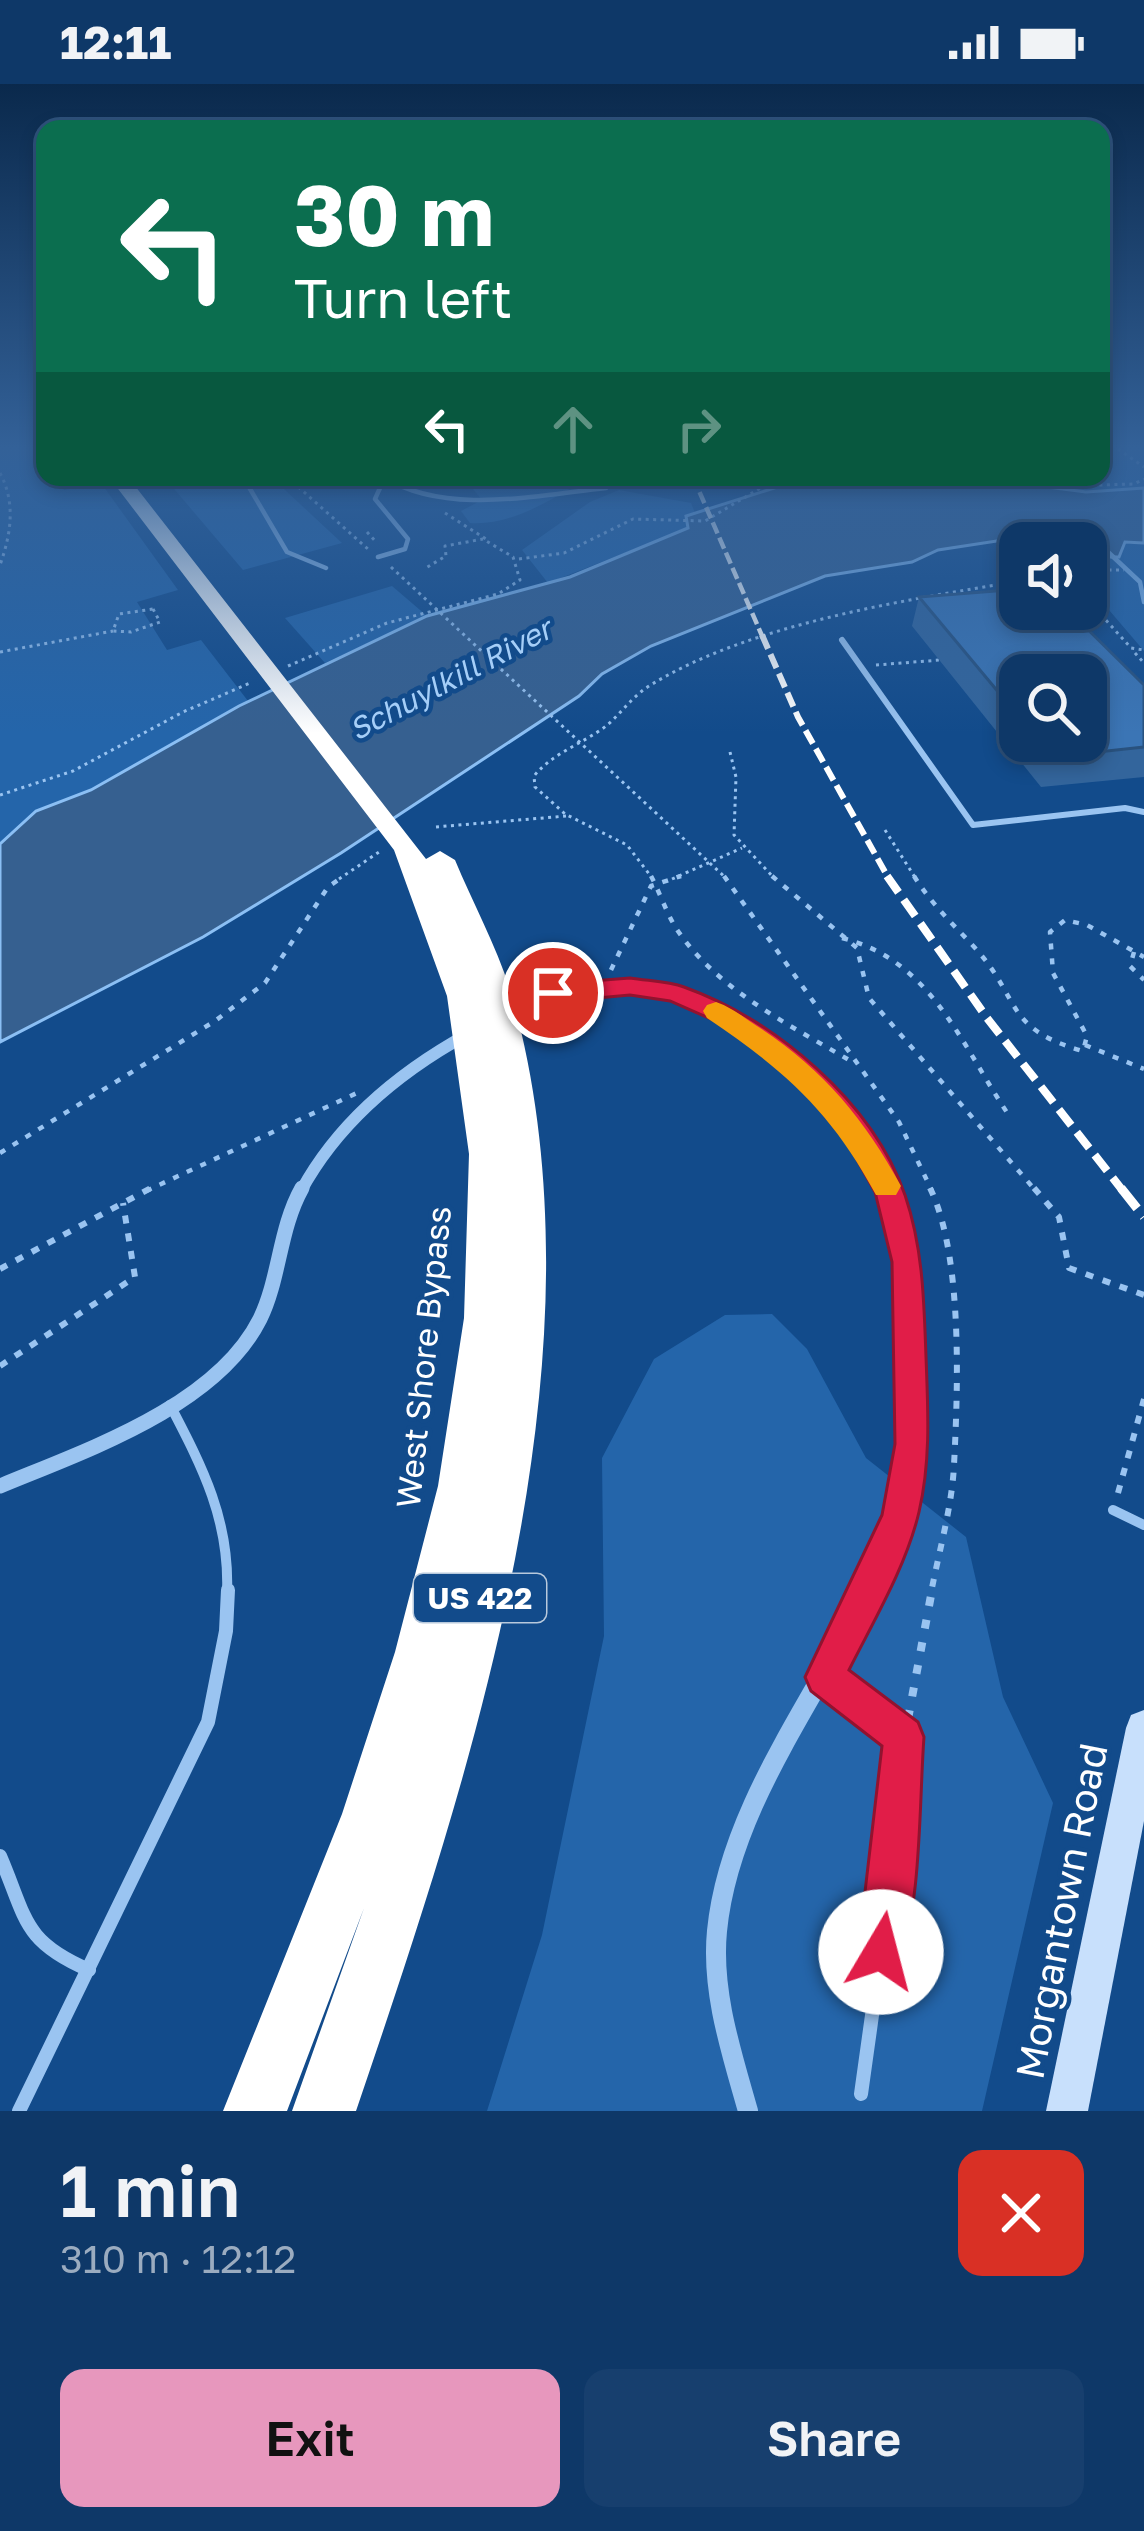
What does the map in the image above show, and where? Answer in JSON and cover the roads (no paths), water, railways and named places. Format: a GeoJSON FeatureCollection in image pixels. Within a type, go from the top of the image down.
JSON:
{"type":"FeatureCollection","features":[{"type":"Feature","properties":{"kind":"highway","name":"West Shore Bypass"},"geometry":{"type":"LineString","coordinates":[[174,544],[247,630]]}},
{"type":"Feature","properties":{"kind":"highway","name":"West Shore Bypass"},"geometry":{"type":"LineString","coordinates":[[184,544],[408,850],[441,887],[479,989],[497,1074],[520,1136],[526,1280],[510,1449],[462,1689],[399,1904],[324,2111]]}},
{"type":"Feature","properties":{"kind":"highway","name":"West Shore Bypass"},"geometry":{"type":"LineString","coordinates":[[254,2111],[320,1954],[384,1776],[448,1553],[469,1435],[488,1260],[497,1074]]}},
{"type":"Feature","properties":{"kind":"main road","name":"Morgantown Road"},"geometry":{"type":"LineString","coordinates":[[1066,2111],[1144,1728]]}},
{"type":"Feature","properties":{"kind":"street"},"geometry":{"type":"LineString","coordinates":[[0,1486],[94,1447],[170,1405],[224,1365],[255,1328],[276,1280],[284,1229],[305,1188],[372,1098],[425,1056],[553,993],[609,986],[675,993],[729,1017],[785,1057],[859,1137],[889,1192],[908,1262],[912,1444],[900,1515],[874,1580],[767,1785],[731,1868],[717,1932],[723,2021],[748,2111]]}},
{"type":"Feature","properties":{"kind":"lane"},"geometry":{"type":"LineString","coordinates":[[282,544],[287,552],[326,568]]}},
{"type":"Feature","properties":{"kind":"lane"},"geometry":{"type":"LineString","coordinates":[[378,557],[405,549],[407,544]]}},
{"type":"Feature","properties":{"kind":"lane"},"geometry":{"type":"LineString","coordinates":[[842,640],[973,825],[1125,808],[1144,812]]}},
{"type":"Feature","properties":{"kind":"lane"},"geometry":{"type":"LineString","coordinates":[[20,2111],[208,1722],[226,1631],[229,1550],[212,1487],[170,1405]]}},
{"type":"Feature","properties":{"kind":"lane"},"geometry":{"type":"LineString","coordinates":[[1113,1510],[1144,1525]]}},
{"type":"Feature","properties":{"kind":"lane"},"geometry":{"type":"LineString","coordinates":[[825,1677],[903,1737],[894,1858],[861,2094]]}},
{"type":"Feature","properties":{"kind":"lane"},"geometry":{"type":"LineString","coordinates":[[0,1856],[36,1939],[48,1952],[89,1970]]}},
{"type":"Feature","properties":{"kind":"water","name":"Schuylkill River"},"geometry":{"type":"Polygon","coordinates":[[[650,544],[980,544],[938,550],[912,562],[825,576],[651,646],[602,674],[579,696],[341,853],[203,937],[0,1042],[0,844],[36,811],[91,790],[239,706],[427,616],[570,577],[650,544]]]}},
{"type":"Feature","properties":{"kind":"water"},"geometry":{"type":"Polygon","coordinates":[[[1107,544],[1124,544],[1119,557],[1107,557],[1107,544]]]}},
{"type":"Feature","properties":{"kind":"waterway"},"geometry":{"type":"LineString","coordinates":[[1108,552],[1140,582],[1144,602]]}},
{"type":"Feature","properties":{"kind":"railway"},"geometry":{"type":"LineString","coordinates":[[722,544],[763,638]]}},
{"type":"Feature","properties":{"kind":"railway"},"geometry":{"type":"LineString","coordinates":[[762,635],[798,717],[889,878]]}},
{"type":"Feature","properties":{"kind":"railway"},"geometry":{"type":"LineString","coordinates":[[889,878],[987,1018],[1123,1191]]}},
{"type":"Feature","properties":{"kind":"railway"},"geometry":{"type":"LineString","coordinates":[[1121,1188],[1144,1217]]}}]}
